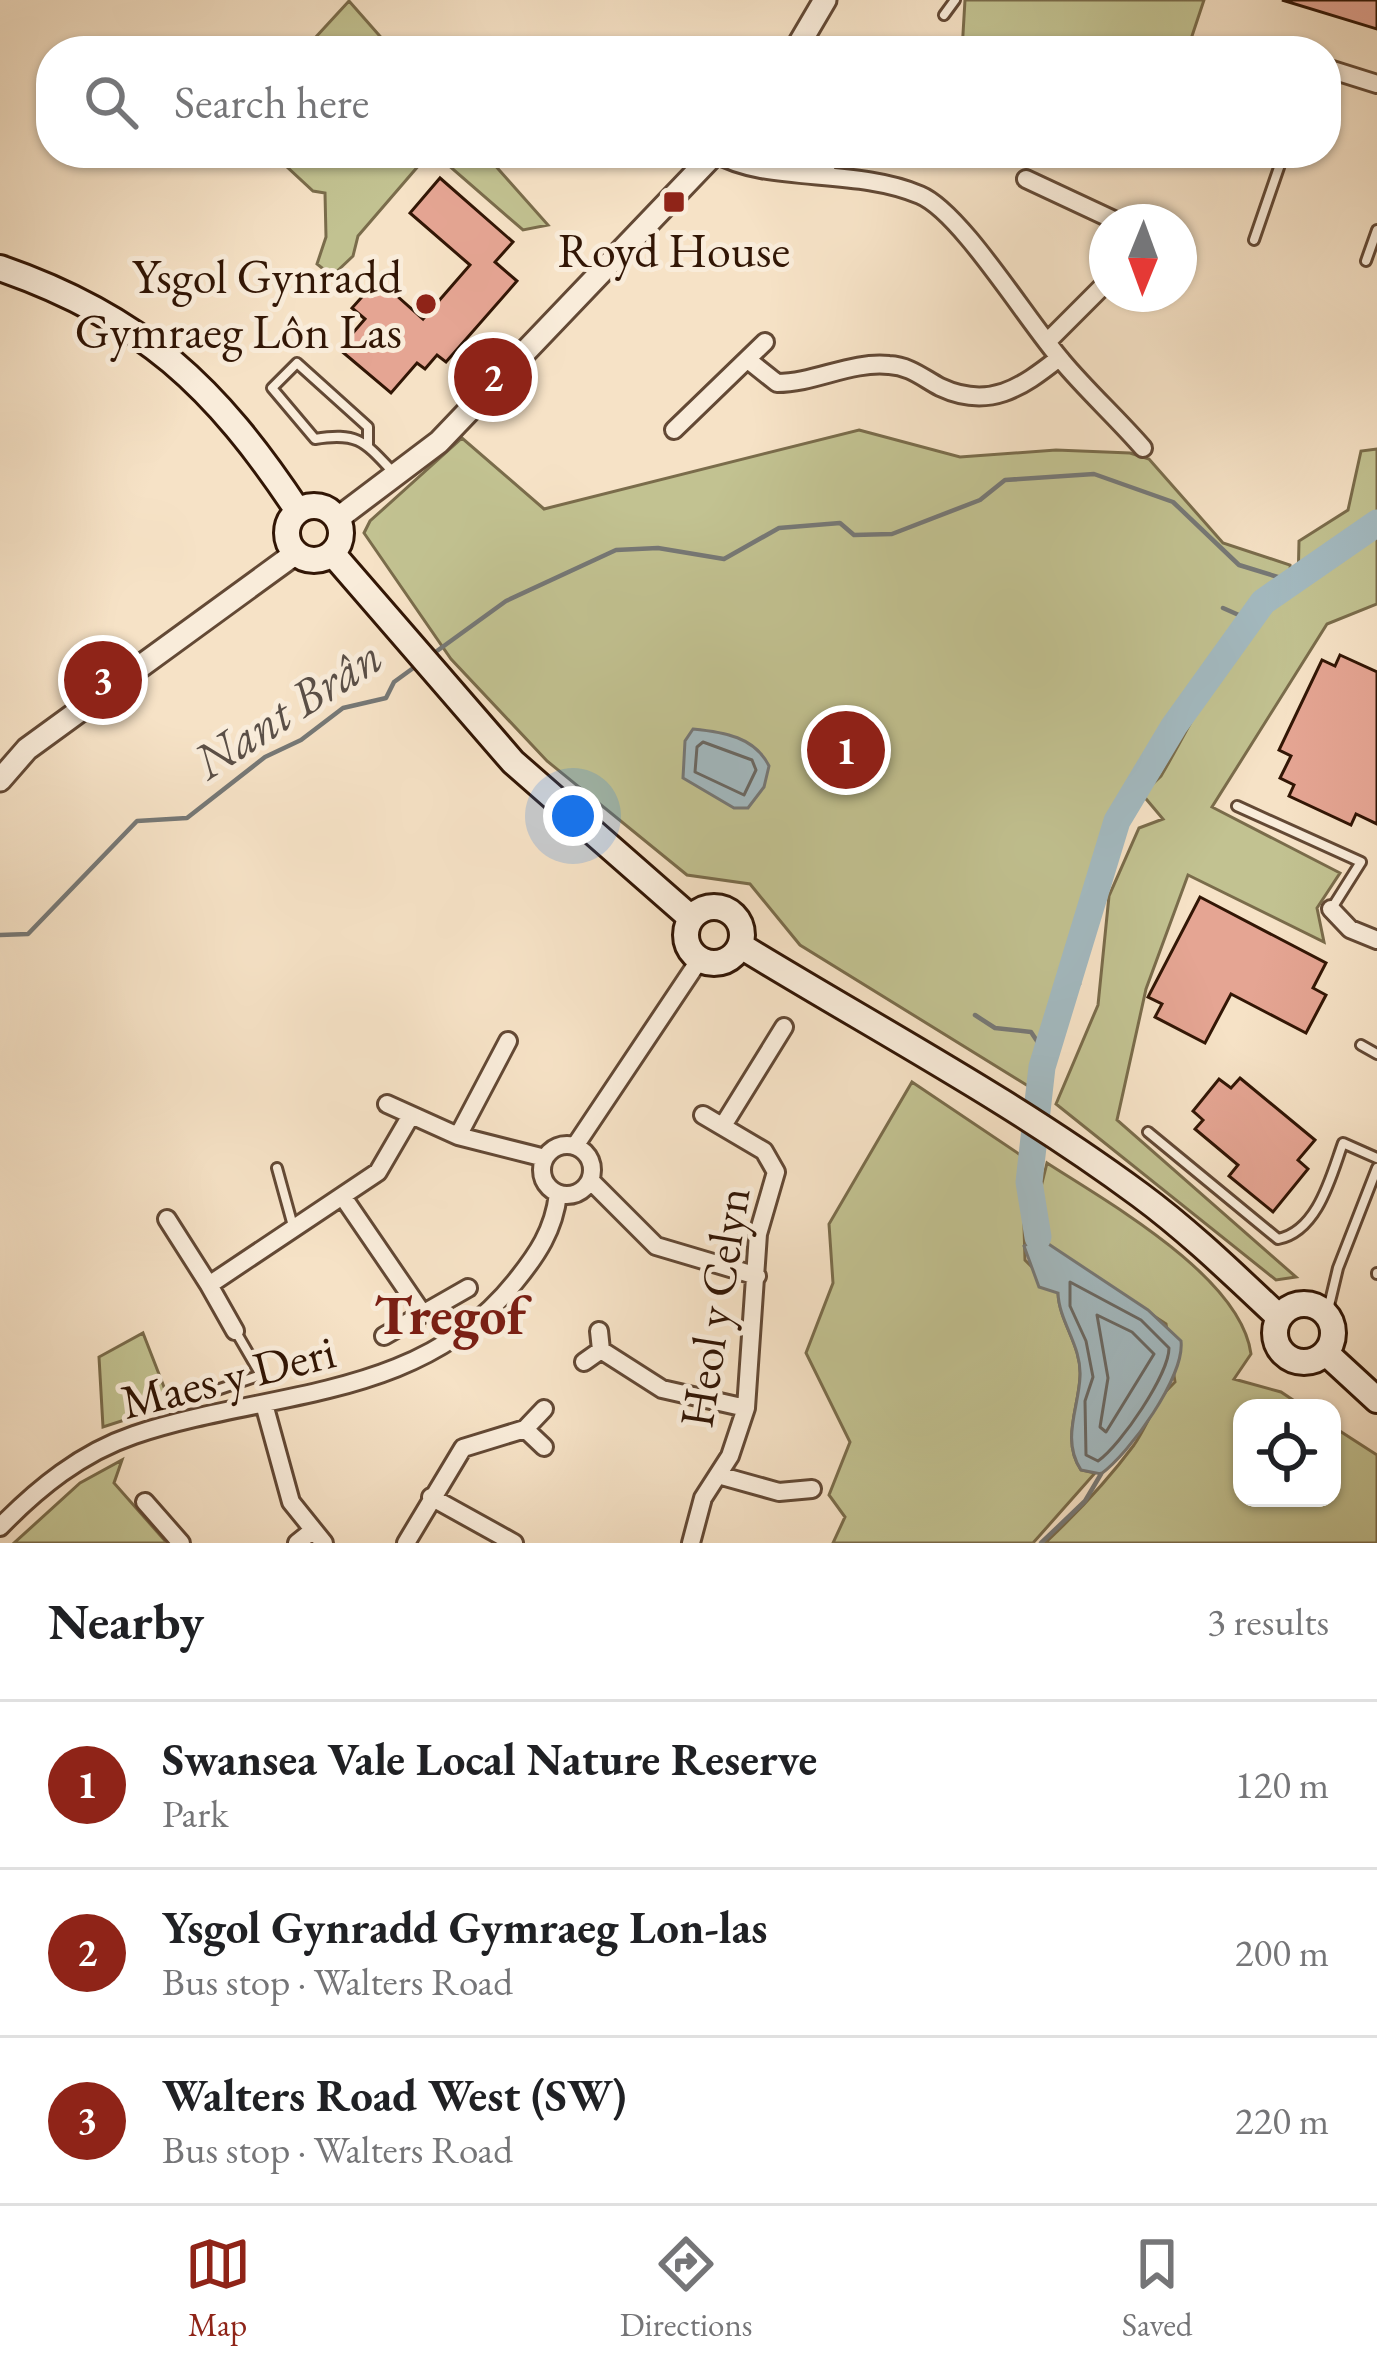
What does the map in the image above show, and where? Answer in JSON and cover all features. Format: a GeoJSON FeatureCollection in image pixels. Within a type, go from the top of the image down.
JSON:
{"type":"FeatureCollection","features":[{"type":"Feature","properties":{"kind":"main road"},"geometry":{"type":"LineString","coordinates":[[0,268],[83,298],[155,343],[205,386],[298,511]]}},
{"type":"Feature","properties":{"kind":"main road"},"geometry":{"type":"LineString","coordinates":[[319,507],[337,519],[341,537],[332,553],[314,560],[296,553],[287,536],[298,511],[319,507]]}},
{"type":"Feature","properties":{"kind":"main road"},"geometry":{"type":"LineString","coordinates":[[332,553],[513,762],[691,918]]}},
{"type":"Feature","properties":{"kind":"main road"},"geometry":{"type":"LineString","coordinates":[[709,907],[729,910],[742,926],[741,946],[723,962],[700,959],[686,940],[691,918],[709,907]]}},
{"type":"Feature","properties":{"kind":"main road"},"geometry":{"type":"LineString","coordinates":[[741,946],[1021,1112],[1144,1198],[1279,1317]]}},
{"type":"Feature","properties":{"kind":"main road"},"geometry":{"type":"LineString","coordinates":[[1302,1303],[1328,1314],[1334,1333],[1326,1353],[1305,1362],[1285,1355],[1276,1342],[1279,1317],[1302,1303]]}},
{"type":"Feature","properties":{"kind":"main road"},"geometry":{"type":"LineString","coordinates":[[1326,1353],[1377,1400]]}},
{"type":"Feature","properties":{"kind":"street"},"geometry":{"type":"LineString","coordinates":[[804,36],[825,0]]}},
{"type":"Feature","properties":{"kind":"street"},"geometry":{"type":"LineString","coordinates":[[1341,73],[1377,84]]}},
{"type":"Feature","properties":{"kind":"street"},"geometry":{"type":"LineString","coordinates":[[337,519],[440,442],[701,168]]}},
{"type":"Feature","properties":{"kind":"street"},"geometry":{"type":"LineString","coordinates":[[739,168],[825,172],[896,186],[952,215],[998,284],[1143,448]]}},
{"type":"Feature","properties":{"kind":"street"},"geometry":{"type":"LineString","coordinates":[[825,172],[826,168]]}},
{"type":"Feature","properties":{"kind":"street"},"geometry":{"type":"LineString","coordinates":[[1026,179],[1089,208]]}},
{"type":"Feature","properties":{"kind":"street"},"geometry":{"type":"LineString","coordinates":[[1036,208],[1045,188]]}},
{"type":"Feature","properties":{"kind":"street"},"geometry":{"type":"LineString","coordinates":[[1047,342],[1089,300]]}},
{"type":"Feature","properties":{"kind":"street"},"geometry":{"type":"LineString","coordinates":[[674,430],[766,342]]}},
{"type":"Feature","properties":{"kind":"street"},"geometry":{"type":"LineString","coordinates":[[748,360],[777,382],[888,364],[917,371],[966,397],[994,398],[1020,389],[1059,358]]}},
{"type":"Feature","properties":{"kind":"street"},"geometry":{"type":"LineString","coordinates":[[0,780],[27,748],[296,553]]}},
{"type":"Feature","properties":{"kind":"street"},"geometry":{"type":"LineString","coordinates":[[1331,909],[1350,928],[1377,940]]}},
{"type":"Feature","properties":{"kind":"street"},"geometry":{"type":"LineString","coordinates":[[575,1146],[700,959]]}},
{"type":"Feature","properties":{"kind":"street"},"geometry":{"type":"LineString","coordinates":[[724,1124],[784,1027]]}},
{"type":"Feature","properties":{"kind":"street"},"geometry":{"type":"LineString","coordinates":[[458,1136],[508,1041]]}},
{"type":"Feature","properties":{"kind":"street"},"geometry":{"type":"LineString","coordinates":[[387,1104],[458,1136],[545,1158]]}},
{"type":"Feature","properties":{"kind":"street","name":"Heol y Celyn"},"geometry":{"type":"LineString","coordinates":[[692,1543],[703,1498],[746,1408],[758,1234],[776,1172],[764,1151],[703,1115]]}},
{"type":"Feature","properties":{"kind":"street"},"geometry":{"type":"LineString","coordinates":[[209,1285],[378,1172],[410,1117]]}},
{"type":"Feature","properties":{"kind":"street"},"geometry":{"type":"LineString","coordinates":[[591,1181],[572,1196],[558,1194],[544,1180],[545,1158],[556,1147],[575,1146],[590,1158],[591,1181],[656,1246],[757,1276]]}},
{"type":"Feature","properties":{"kind":"street","name":"Maes y Deri"},"geometry":{"type":"LineString","coordinates":[[0,1527],[59,1473],[120,1441],[376,1378],[455,1340],[529,1265],[555,1223],[558,1194]]}},
{"type":"Feature","properties":{"kind":"street"},"geometry":{"type":"LineString","coordinates":[[343,1197],[423,1313]]}},
{"type":"Feature","properties":{"kind":"street"},"geometry":{"type":"LineString","coordinates":[[167,1219],[235,1331]]}},
{"type":"Feature","properties":{"kind":"street"},"geometry":{"type":"LineString","coordinates":[[384,1336],[467,1288]]}},
{"type":"Feature","properties":{"kind":"street"},"geometry":{"type":"LineString","coordinates":[[599,1330],[601,1350]]}},
{"type":"Feature","properties":{"kind":"street"},"geometry":{"type":"LineString","coordinates":[[601,1350],[662,1389],[746,1408]]}},
{"type":"Feature","properties":{"kind":"street"},"geometry":{"type":"LineString","coordinates":[[584,1362],[601,1350]]}},
{"type":"Feature","properties":{"kind":"street"},"geometry":{"type":"LineString","coordinates":[[263,1404],[291,1502],[311,1539]]}},
{"type":"Feature","properties":{"kind":"street"},"geometry":{"type":"LineString","coordinates":[[406,1543],[463,1448],[526,1429],[544,1409]]}},
{"type":"Feature","properties":{"kind":"street"},"geometry":{"type":"LineString","coordinates":[[526,1429],[544,1448]]}},
{"type":"Feature","properties":{"kind":"street","name":"Heol y Celyn"},"geometry":{"type":"LineString","coordinates":[[718,1474],[778,1492],[812,1489]]}},
{"type":"Feature","properties":{"kind":"street"},"geometry":{"type":"LineString","coordinates":[[431,1497],[514,1543]]}},
{"type":"Feature","properties":{"kind":"street"},"geometry":{"type":"LineString","coordinates":[[145,1502],[181,1543]]}},
{"type":"Feature","properties":{"kind":"lane"},"geometry":{"type":"LineString","coordinates":[[944,15],[955,0]]}},
{"type":"Feature","properties":{"kind":"lane"},"geometry":{"type":"LineString","coordinates":[[1254,240],[1279,168]]}},
{"type":"Feature","properties":{"kind":"lane"},"geometry":{"type":"LineString","coordinates":[[1366,261],[1377,230]]}},
{"type":"Feature","properties":{"kind":"lane"},"geometry":{"type":"LineString","coordinates":[[368,445],[368,428],[297,364],[272,388],[315,439],[344,434],[368,445],[397,476]]}},
{"type":"Feature","properties":{"kind":"lane"},"geometry":{"type":"LineString","coordinates":[[1237,806],[1361,862],[1331,909]]}},
{"type":"Feature","properties":{"kind":"lane"},"geometry":{"type":"LineString","coordinates":[[1361,1045],[1377,1054]]}},
{"type":"Feature","properties":{"kind":"lane"},"geometry":{"type":"LineString","coordinates":[[1148,1132],[1261,1231],[1278,1239],[1290,1237],[1313,1214],[1343,1143],[1377,1158]]}},
{"type":"Feature","properties":{"kind":"lane"},"geometry":{"type":"LineString","coordinates":[[277,1168],[293,1227]]}},
{"type":"Feature","properties":{"kind":"lane"},"geometry":{"type":"LineString","coordinates":[[1328,1314],[1338,1268],[1377,1168]]}},
{"type":"Feature","properties":{"kind":"lane"},"geometry":{"type":"LineString","coordinates":[[208,1393],[261,1375],[235,1331]]}},
{"type":"Feature","properties":{"kind":"green space"},"geometry":{"type":"Polygon","coordinates":[[[965,0],[1204,0],[1192,36],[963,36],[965,0]]]}},
{"type":"Feature","properties":{"kind":"green space"},"geometry":{"type":"Polygon","coordinates":[[[349,1],[380,36],[317,36],[349,1]]]}},
{"type":"Feature","properties":{"kind":"green space"},"geometry":{"type":"Polygon","coordinates":[[[288,168],[417,168],[358,236],[353,256],[332,276],[317,264],[326,237],[325,193],[313,191],[288,168]]]}},
{"type":"Feature","properties":{"kind":"green space"},"geometry":{"type":"Polygon","coordinates":[[[452,168],[497,168],[548,225],[523,230],[452,168]]]}},
{"type":"Feature","properties":{"kind":"green space"},"geometry":{"type":"Polygon","coordinates":[[[859,430],[960,457],[1056,450],[1130,453],[1149,459],[1223,543],[1290,565],[1291,579],[1260,602],[1125,798],[1100,851],[1033,1089],[800,945],[750,884],[687,875],[547,761],[451,659],[364,533],[370,521],[462,438],[544,509],[859,430]]]}},
{"type":"Feature","properties":{"kind":"green space"},"geometry":{"type":"Polygon","coordinates":[[[1377,449],[1377,604],[1327,624],[1212,807],[1340,873],[1317,908],[1324,942],[1188,875],[1146,989],[1117,1120],[1296,1277],[1276,1280],[1056,1104],[1098,1005],[1109,896],[1139,828],[1163,819],[1142,794],[1161,776],[1237,647],[1275,602],[1298,585],[1299,541],[1348,510],[1361,451],[1377,449]]]}},
{"type":"Feature","properties":{"kind":"green space"},"geometry":{"type":"Polygon","coordinates":[[[912,1082],[1022,1156],[1025,1260],[1058,1293],[1078,1354],[1072,1447],[1081,1470],[1095,1473],[1033,1543],[833,1543],[845,1517],[829,1495],[850,1442],[806,1353],[833,1283],[829,1224],[912,1082]]]}},
{"type":"Feature","properties":{"kind":"green space"},"geometry":{"type":"Polygon","coordinates":[[[1047,1163],[1168,1245],[1224,1297],[1242,1325],[1251,1354],[1234,1379],[1292,1399],[1233,1399],[1233,1507],[1341,1507],[1341,1432],[1377,1455],[1377,1543],[1045,1543],[1124,1458],[1175,1382],[1166,1324],[1045,1245],[1036,1207],[1047,1163]]]}},
{"type":"Feature","properties":{"kind":"green space"},"geometry":{"type":"Polygon","coordinates":[[[143,1333],[171,1405],[103,1427],[99,1357],[143,1333]]]}},
{"type":"Feature","properties":{"kind":"green space"},"geometry":{"type":"Polygon","coordinates":[[[122,1460],[114,1483],[167,1543],[14,1543],[80,1483],[122,1460]]]}},
{"type":"Feature","properties":{"kind":"water"},"geometry":{"type":"Polygon","coordinates":[[[693,729],[737,738],[763,756],[769,766],[764,787],[748,808],[734,808],[683,778],[685,741],[693,729]]]}},
{"type":"Feature","properties":{"kind":"water"},"geometry":{"type":"Polygon","coordinates":[[[1038,1237],[1148,1310],[1181,1341],[1174,1374],[1153,1413],[1101,1474],[1081,1470],[1075,1459],[1072,1435],[1080,1366],[1058,1293],[1039,1287],[1024,1246],[1038,1237]]]}},
{"type":"Feature","properties":{"kind":"building"},"geometry":{"type":"Polygon","coordinates":[[[1282,0],[1377,0],[1377,29],[1282,0]]]}},
{"type":"Feature","properties":{"kind":"building"},"geometry":{"type":"Polygon","coordinates":[[[440,178],[513,242],[495,262],[517,281],[446,362],[437,355],[425,369],[417,363],[391,393],[339,349],[365,319],[352,308],[378,279],[423,319],[470,265],[410,213],[440,178]]]}},
{"type":"Feature","properties":{"kind":"building"},"geometry":{"type":"Polygon","coordinates":[[[1340,655],[1377,672],[1377,824],[1356,814],[1351,825],[1289,796],[1294,785],[1280,778],[1291,756],[1279,750],[1322,660],[1335,666],[1340,655]]]}},
{"type":"Feature","properties":{"kind":"building"},"geometry":{"type":"Polygon","coordinates":[[[1200,897],[1326,963],[1313,988],[1326,995],[1306,1033],[1231,994],[1205,1043],[1155,1017],[1162,1004],[1148,997],[1200,897]]]}},
{"type":"Feature","properties":{"kind":"building"},"geometry":{"type":"Polygon","coordinates":[[[1240,1078],[1315,1140],[1298,1160],[1308,1169],[1273,1212],[1229,1176],[1238,1165],[1195,1129],[1203,1120],[1193,1111],[1219,1079],[1231,1088],[1240,1078]]]}},
{"type":"Feature","properties":{"kind":"waterway","name":"Nant Brân"},"geometry":{"type":"LineString","coordinates":[[430,656],[506,601],[616,550],[658,548],[724,559],[779,528],[840,523],[854,535],[892,534],[980,500],[1005,480],[1094,474],[1173,502],[1239,565],[1294,582]]}},
{"type":"Feature","properties":{"kind":"waterway"},"geometry":{"type":"LineString","coordinates":[[1038,1237],[1029,1182],[1042,1067],[1117,821],[1174,726],[1263,602],[1377,523]]}},
{"type":"Feature","properties":{"kind":"waterway"},"geometry":{"type":"LineString","coordinates":[[1223,608],[1250,620]]}},
{"type":"Feature","properties":{"kind":"waterway","name":"Nant Brân"},"geometry":{"type":"LineString","coordinates":[[0,935],[28,934],[137,821],[187,818],[265,757],[301,740],[343,708],[386,698],[394,682],[416,666]]}},
{"type":"Feature","properties":{"kind":"waterway"},"geometry":{"type":"LineString","coordinates":[[1071,978],[1079,984]]}},
{"type":"Feature","properties":{"kind":"waterway"},"geometry":{"type":"LineString","coordinates":[[975,1015],[995,1028],[1031,1032],[1045,1053]]}},
{"type":"Feature","properties":{"kind":"waterway"},"geometry":{"type":"LineString","coordinates":[[1041,1543],[1085,1501],[1101,1474]]}},
{"type":"Feature","properties":{"kind":"place","name":"Royd House"},"geometry":{"type":"Point","coordinates":[674,202]}},
{"type":"Feature","properties":{"kind":"place","name":"Ysgol Gynradd Gymraeg Lôn Las"},"geometry":{"type":"Point","coordinates":[426,304]}},
{"type":"Feature","properties":{"kind":"place","name":"Ysgol Gynradd Gymraeg Lon-las"},"geometry":{"type":"Point","coordinates":[493,377]}},
{"type":"Feature","properties":{"kind":"place","name":"Walters Road West (SW)"},"geometry":{"type":"Point","coordinates":[103,680]}},
{"type":"Feature","properties":{"kind":"place","name":"Swansea Vale Local Nature Reserve"},"geometry":{"type":"Point","coordinates":[846,750]}},
{"type":"Feature","properties":{"kind":"district","name":"Tregof"},"geometry":{"type":"Point","coordinates":[450,1315]}}]}
